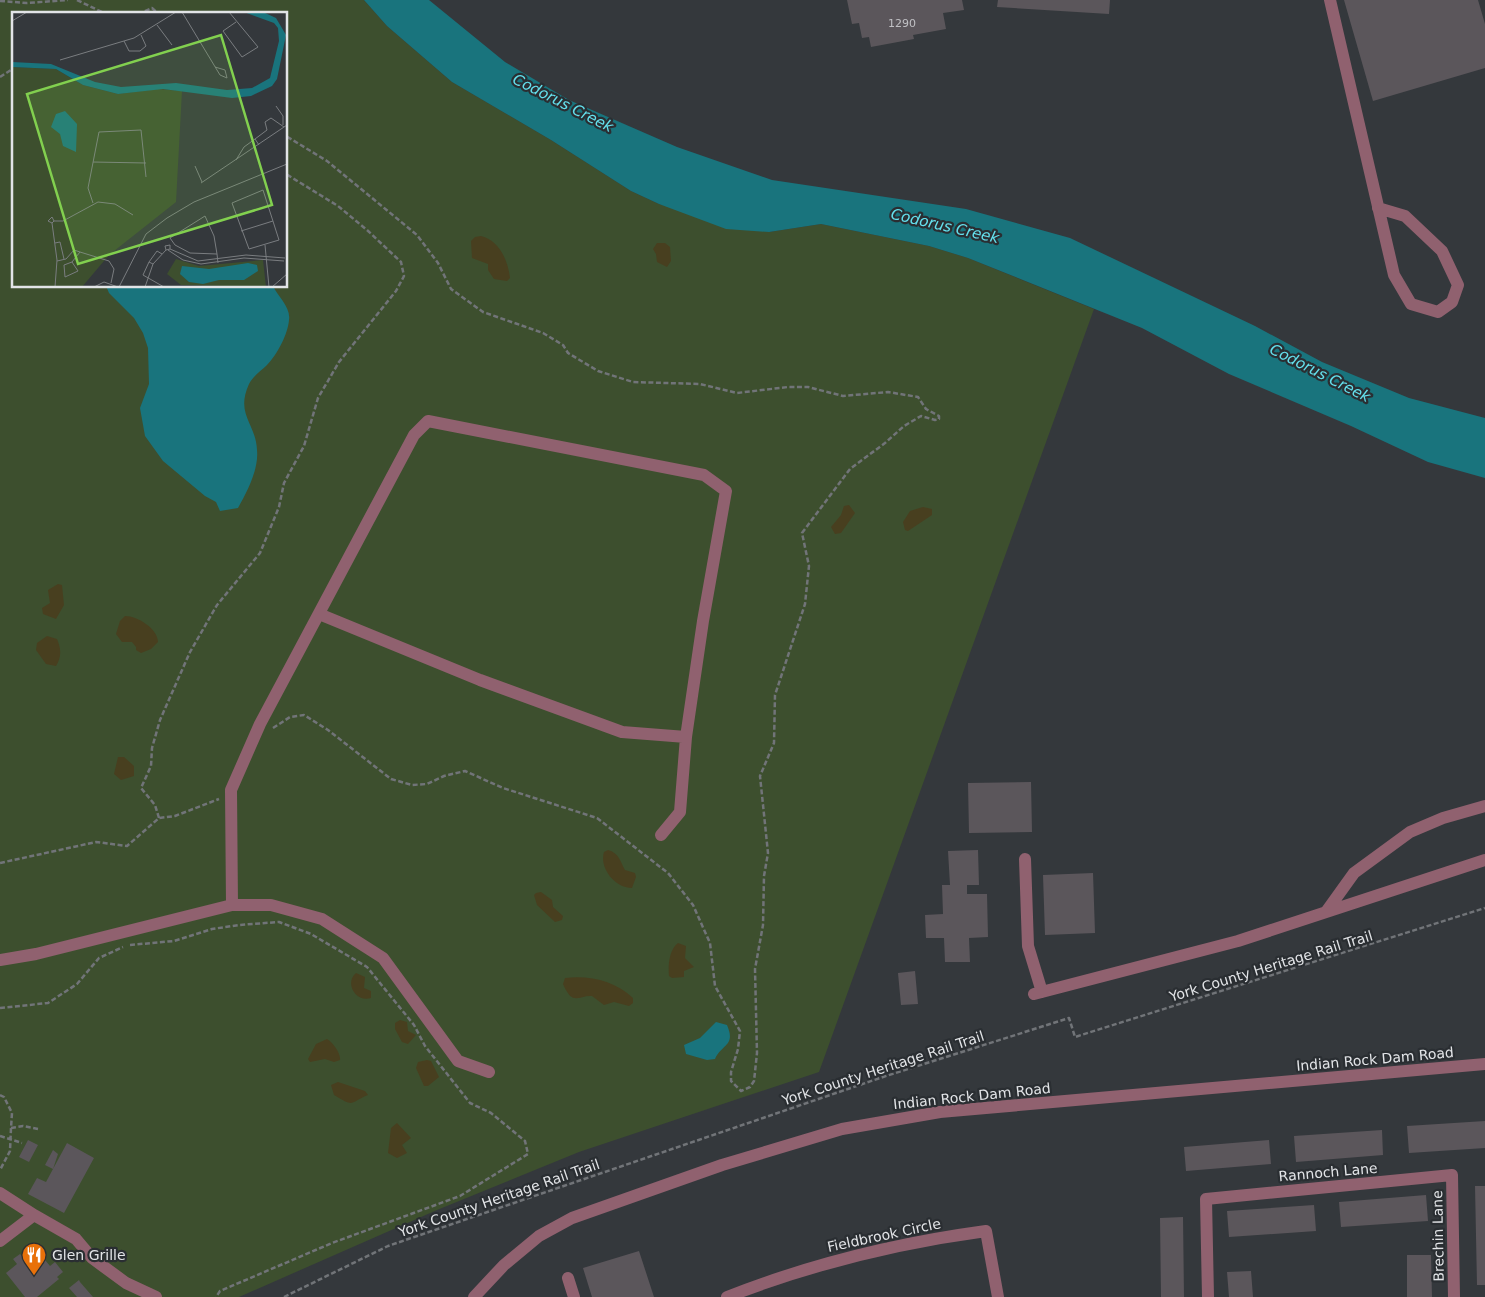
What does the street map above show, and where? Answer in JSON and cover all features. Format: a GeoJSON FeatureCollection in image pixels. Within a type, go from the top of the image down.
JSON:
{"type":"FeatureCollection","features":[{"type":"Feature","properties":{"kind":"street"},"geometry":{"type":"LineString","coordinates":[[1330,0],[1378,208],[1394,276],[1412,304],[1438,312],[1452,302],[1458,285],[1442,251],[1405,216],[1378,208]]}},
{"type":"Feature","properties":{"kind":"street"},"geometry":{"type":"LineString","coordinates":[[232,905],[231,790],[260,724],[414,436],[428,421],[704,475],[726,491],[703,621],[686,737],[680,812],[661,835]]}},
{"type":"Feature","properties":{"kind":"street"},"geometry":{"type":"LineString","coordinates":[[319,614],[480,680],[622,732],[686,737]]}},
{"type":"Feature","properties":{"kind":"street"},"geometry":{"type":"LineString","coordinates":[[1326,912],[1354,873],[1410,832],[1443,818],[1485,806]]}},
{"type":"Feature","properties":{"kind":"street"},"geometry":{"type":"LineString","coordinates":[[1025,859],[1028,946],[1038,993],[1238,941],[1485,860]]}},
{"type":"Feature","properties":{"kind":"street"},"geometry":{"type":"LineString","coordinates":[[0,960],[36,954],[232,905],[271,905],[322,919],[383,958],[458,1061],[489,1072]]}},
{"type":"Feature","properties":{"kind":"street","name":"Indian Rock Dam Road"},"geometry":{"type":"LineString","coordinates":[[474,1297],[504,1265],[539,1236],[572,1218],[722,1165],[842,1129],[940,1112],[1485,1064]]}},
{"type":"Feature","properties":{"kind":"street","name":"Rannoch Lane"},"geometry":{"type":"LineString","coordinates":[[1208,1297],[1206,1198],[1452,1175]]}},
{"type":"Feature","properties":{"kind":"street","name":"Brechin Lane"},"geometry":{"type":"LineString","coordinates":[[1452,1175],[1454,1297]]}},
{"type":"Feature","properties":{"kind":"street"},"geometry":{"type":"LineString","coordinates":[[0,1193],[76,1239],[92,1258],[126,1283],[156,1297]]}},
{"type":"Feature","properties":{"kind":"street"},"geometry":{"type":"LineString","coordinates":[[0,1241],[34,1215]]}},
{"type":"Feature","properties":{"kind":"street","name":"Fieldbrook Circle"},"geometry":{"type":"LineString","coordinates":[[727,1297],[843,1258],[916,1241],[986,1231],[998,1297]]}},
{"type":"Feature","properties":{"kind":"street"},"geometry":{"type":"LineString","coordinates":[[568,1278],[574,1297]]}},
{"type":"Feature","properties":{"kind":"path"},"geometry":{"type":"LineString","coordinates":[[0,1],[27,3],[68,0]]}},
{"type":"Feature","properties":{"kind":"path"},"geometry":{"type":"LineString","coordinates":[[77,0],[102,12]]}},
{"type":"Feature","properties":{"kind":"path"},"geometry":{"type":"LineString","coordinates":[[143,12],[152,8],[157,12]]}},
{"type":"Feature","properties":{"kind":"path"},"geometry":{"type":"LineString","coordinates":[[0,76],[12,69]]}},
{"type":"Feature","properties":{"kind":"path"},"geometry":{"type":"LineString","coordinates":[[270,732],[280,722],[290,717],[304,715],[328,730],[391,780],[412,785],[427,784],[444,776],[464,771],[504,788],[597,818],[668,873],[693,906],[710,943],[715,986],[740,1031],[738,1049],[731,1072],[731,1082],[742,1091],[750,1087],[754,1081],[757,1053],[755,969],[762,926],[764,876],[768,853],[760,776],[774,743],[775,695],[805,604],[809,566],[802,533],[850,469],[885,444],[904,426],[921,416],[935,420],[939,419],[939,416],[926,409],[918,397],[888,392],[843,396],[808,388],[788,387],[737,392],[700,384],[633,382],[598,371],[568,353],[563,345],[543,333],[483,312],[451,289],[438,263],[416,235],[327,161],[288,137]]}},
{"type":"Feature","properties":{"kind":"path"},"geometry":{"type":"LineString","coordinates":[[159,818],[155,805],[140,788],[151,766],[152,748],[160,720],[190,652],[217,605],[260,554],[279,507],[284,483],[304,446],[318,398],[339,362],[396,291],[404,276],[401,262],[367,230],[338,206],[288,175]]}},
{"type":"Feature","properties":{"kind":"path"},"geometry":{"type":"LineString","coordinates":[[0,863],[96,842],[127,846],[159,818],[176,816],[218,800],[231,790]]}},
{"type":"Feature","properties":{"kind":"path","name":"York County Heritage Rail Trail"},"geometry":{"type":"LineString","coordinates":[[284,1297],[388,1246],[892,1074],[1069,1018],[1075,1037],[1485,908]]}},
{"type":"Feature","properties":{"kind":"path"},"geometry":{"type":"LineString","coordinates":[[0,1008],[48,1004],[77,984],[99,958],[126,945],[174,941],[212,929],[279,922],[311,934],[367,967],[414,1026],[425,1046],[470,1103],[491,1113],[525,1141],[528,1154],[460,1196],[332,1243],[220,1291],[216,1297]]}},
{"type":"Feature","properties":{"kind":"path"},"geometry":{"type":"LineString","coordinates":[[0,1095],[4,1097],[12,1113],[10,1151],[0,1170]]}},
{"type":"Feature","properties":{"kind":"path"},"geometry":{"type":"LineString","coordinates":[[12,1128],[23,1126],[38,1129]]}},
{"type":"Feature","properties":{"kind":"path"},"geometry":{"type":"LineString","coordinates":[[0,1136],[22,1143]]}},
{"type":"Feature","properties":{"kind":"green space"},"geometry":{"type":"Polygon","coordinates":[[[0,0],[364,0],[387,26],[452,82],[551,140],[631,191],[659,204],[769,232],[821,224],[929,246],[968,258],[1094,309],[819,1072],[579,1152],[437,1210],[239,1297],[0,1297],[0,0]]]}},
{"type":"Feature","properties":{"kind":"sand"},"geometry":{"type":"Polygon","coordinates":[[[481,236],[493,242],[502,253],[509,272],[510,278],[507,281],[494,279],[488,270],[488,264],[472,258],[471,241],[475,237],[481,236]]]}},
{"type":"Feature","properties":{"kind":"sand"},"geometry":{"type":"Polygon","coordinates":[[[657,243],[665,243],[670,247],[671,261],[667,267],[657,262],[653,249],[657,243]]]}},
{"type":"Feature","properties":{"kind":"sand"},"geometry":{"type":"Polygon","coordinates":[[[849,505],[855,513],[841,533],[835,534],[831,527],[841,515],[844,506],[849,505]]]}},
{"type":"Feature","properties":{"kind":"sand"},"geometry":{"type":"Polygon","coordinates":[[[923,507],[932,509],[932,515],[908,531],[905,530],[903,522],[910,511],[923,507]]]}},
{"type":"Feature","properties":{"kind":"sand"},"geometry":{"type":"Polygon","coordinates":[[[58,584],[62,585],[64,605],[56,619],[43,614],[42,608],[50,603],[48,590],[58,584]]]}},
{"type":"Feature","properties":{"kind":"sand"},"geometry":{"type":"Polygon","coordinates":[[[125,616],[136,618],[155,632],[158,642],[151,649],[141,653],[136,650],[132,642],[122,642],[116,634],[120,621],[125,616]]]}},
{"type":"Feature","properties":{"kind":"sand"},"geometry":{"type":"Polygon","coordinates":[[[47,636],[57,639],[60,656],[56,666],[46,664],[36,650],[37,643],[47,636]]]}},
{"type":"Feature","properties":{"kind":"sand"},"geometry":{"type":"Polygon","coordinates":[[[118,757],[124,757],[134,766],[134,776],[121,780],[114,774],[118,757]]]}},
{"type":"Feature","properties":{"kind":"sand"},"geometry":{"type":"Polygon","coordinates":[[[608,850],[617,855],[625,870],[635,873],[636,877],[632,888],[620,885],[614,881],[606,870],[603,858],[604,852],[608,850]]]}},
{"type":"Feature","properties":{"kind":"sand"},"geometry":{"type":"Polygon","coordinates":[[[541,892],[552,900],[553,907],[563,916],[562,920],[555,922],[537,905],[534,895],[541,892]]]}},
{"type":"Feature","properties":{"kind":"sand"},"geometry":{"type":"Polygon","coordinates":[[[678,943],[686,946],[685,958],[694,967],[684,971],[684,977],[672,978],[669,976],[670,958],[678,943]]]}},
{"type":"Feature","properties":{"kind":"sand"},"geometry":{"type":"Polygon","coordinates":[[[356,973],[365,977],[364,988],[371,991],[371,998],[361,998],[353,991],[351,982],[356,973]]]}},
{"type":"Feature","properties":{"kind":"sand"},"geometry":{"type":"Polygon","coordinates":[[[584,977],[602,980],[626,992],[633,998],[633,1003],[629,1006],[614,1002],[604,1005],[592,996],[573,998],[563,984],[565,978],[584,977]]]}},
{"type":"Feature","properties":{"kind":"sand"},"geometry":{"type":"Polygon","coordinates":[[[400,1020],[407,1022],[408,1031],[416,1035],[408,1044],[402,1042],[395,1029],[395,1023],[400,1020]]]}},
{"type":"Feature","properties":{"kind":"sand"},"geometry":{"type":"Polygon","coordinates":[[[327,1039],[336,1048],[340,1060],[334,1062],[325,1059],[310,1062],[308,1059],[316,1044],[327,1039]]]}},
{"type":"Feature","properties":{"kind":"sand"},"geometry":{"type":"Polygon","coordinates":[[[431,1061],[439,1077],[428,1086],[424,1086],[416,1068],[418,1062],[431,1061]]]}},
{"type":"Feature","properties":{"kind":"sand"},"geometry":{"type":"Polygon","coordinates":[[[338,1082],[365,1091],[368,1095],[352,1103],[346,1102],[334,1095],[331,1085],[338,1082]]]}},
{"type":"Feature","properties":{"kind":"sand"},"geometry":{"type":"Polygon","coordinates":[[[397,1123],[411,1138],[402,1145],[407,1153],[397,1158],[388,1153],[391,1128],[397,1123]]]}},
{"type":"Feature","properties":{"kind":"water","name":"Codorus Creek"},"geometry":{"type":"Polygon","coordinates":[[[364,0],[429,0],[505,62],[569,100],[677,147],[772,180],[966,209],[1070,238],[1255,326],[1322,362],[1409,398],[1485,418],[1485,478],[1428,462],[1351,426],[1229,374],[1142,328],[968,258],[929,246],[821,224],[769,232],[726,229],[659,204],[631,191],[551,140],[452,82],[387,26],[364,0]]]}},
{"type":"Feature","properties":{"kind":"water"},"geometry":{"type":"Polygon","coordinates":[[[107,288],[274,288],[286,306],[289,315],[287,332],[275,356],[251,381],[245,395],[245,411],[256,441],[257,457],[252,480],[238,508],[220,511],[216,502],[205,496],[163,461],[145,436],[140,408],[149,384],[148,348],[143,333],[134,318],[109,293],[107,288]]]}},
{"type":"Feature","properties":{"kind":"water"},"geometry":{"type":"Polygon","coordinates":[[[716,1022],[727,1025],[730,1037],[715,1059],[707,1060],[686,1054],[684,1045],[700,1038],[716,1022]]]}},
{"type":"Feature","properties":{"kind":"building"},"geometry":{"type":"Polygon","coordinates":[[[847,0],[962,0],[964,10],[943,13],[946,29],[913,35],[914,39],[871,47],[869,37],[862,38],[859,23],[852,24],[847,0]]]}},
{"type":"Feature","properties":{"kind":"building"},"geometry":{"type":"Polygon","coordinates":[[[998,0],[1110,0],[1109,14],[997,7],[998,0]]]}},
{"type":"Feature","properties":{"kind":"building"},"geometry":{"type":"Polygon","coordinates":[[[1344,0],[1478,0],[1485,24],[1485,68],[1373,101],[1344,0]]]}},
{"type":"Feature","properties":{"kind":"building"},"geometry":{"type":"Polygon","coordinates":[[[1031,782],[1032,832],[969,833],[968,783],[1031,782]]]}},
{"type":"Feature","properties":{"kind":"building"},"geometry":{"type":"Polygon","coordinates":[[[978,850],[979,885],[967,885],[967,894],[987,894],[988,937],[969,938],[970,962],[945,962],[944,938],[926,938],[925,915],[943,914],[942,885],[950,885],[948,851],[978,850]]]}},
{"type":"Feature","properties":{"kind":"building"},"geometry":{"type":"Polygon","coordinates":[[[1093,873],[1095,933],[1045,935],[1043,875],[1093,873]]]}},
{"type":"Feature","properties":{"kind":"building"},"geometry":{"type":"Polygon","coordinates":[[[915,971],[918,1004],[901,1005],[898,973],[915,971]]]}},
{"type":"Feature","properties":{"kind":"building"},"geometry":{"type":"Polygon","coordinates":[[[1485,1121],[1485,1148],[1409,1153],[1407,1126],[1485,1121]]]}},
{"type":"Feature","properties":{"kind":"building"},"geometry":{"type":"Polygon","coordinates":[[[1382,1130],[1383,1155],[1296,1162],[1294,1136],[1382,1130]]]}},
{"type":"Feature","properties":{"kind":"building"},"geometry":{"type":"Polygon","coordinates":[[[28,1140],[38,1145],[29,1162],[19,1157],[28,1140]]]}},
{"type":"Feature","properties":{"kind":"building"},"geometry":{"type":"Polygon","coordinates":[[[1269,1140],[1271,1164],[1186,1171],[1184,1147],[1269,1140]]]}},
{"type":"Feature","properties":{"kind":"building"},"geometry":{"type":"Polygon","coordinates":[[[67,1143],[94,1158],[64,1213],[28,1194],[37,1178],[46,1182],[67,1143]]]}},
{"type":"Feature","properties":{"kind":"building"},"geometry":{"type":"Polygon","coordinates":[[[53,1150],[58,1154],[53,1169],[45,1165],[53,1150]]]}},
{"type":"Feature","properties":{"kind":"building"},"geometry":{"type":"Polygon","coordinates":[[[1475,1186],[1485,1186],[1485,1285],[1477,1285],[1475,1186]]]}},
{"type":"Feature","properties":{"kind":"building"},"geometry":{"type":"Polygon","coordinates":[[[1426,1195],[1428,1221],[1341,1227],[1339,1202],[1426,1195]]]}},
{"type":"Feature","properties":{"kind":"building"},"geometry":{"type":"Polygon","coordinates":[[[1314,1205],[1316,1231],[1229,1237],[1227,1211],[1314,1205]]]}},
{"type":"Feature","properties":{"kind":"building"},"geometry":{"type":"Polygon","coordinates":[[[1183,1217],[1184,1297],[1161,1297],[1160,1218],[1183,1217]]]}},
{"type":"Feature","properties":{"kind":"building"},"geometry":{"type":"Polygon","coordinates":[[[36,1249],[50,1266],[55,1262],[63,1272],[57,1277],[59,1279],[37,1297],[25,1297],[6,1273],[17,1264],[13,1259],[20,1254],[24,1258],[36,1249]]]}},
{"type":"Feature","properties":{"kind":"building"},"geometry":{"type":"Polygon","coordinates":[[[639,1251],[654,1297],[592,1297],[583,1268],[639,1251]]]}},
{"type":"Feature","properties":{"kind":"building"},"geometry":{"type":"Polygon","coordinates":[[[1407,1255],[1431,1255],[1432,1297],[1407,1297],[1407,1255]]]}},
{"type":"Feature","properties":{"kind":"building"},"geometry":{"type":"Polygon","coordinates":[[[1251,1271],[1253,1297],[1229,1297],[1227,1272],[1251,1271]]]}},
{"type":"Feature","properties":{"kind":"building"},"geometry":{"type":"Polygon","coordinates":[[[79,1280],[93,1297],[77,1297],[69,1288],[79,1280]]]}},
{"type":"Feature","properties":{"kind":"place","name":"Glen Grille"},"geometry":{"type":"Point","coordinates":[34,1276]}}]}
